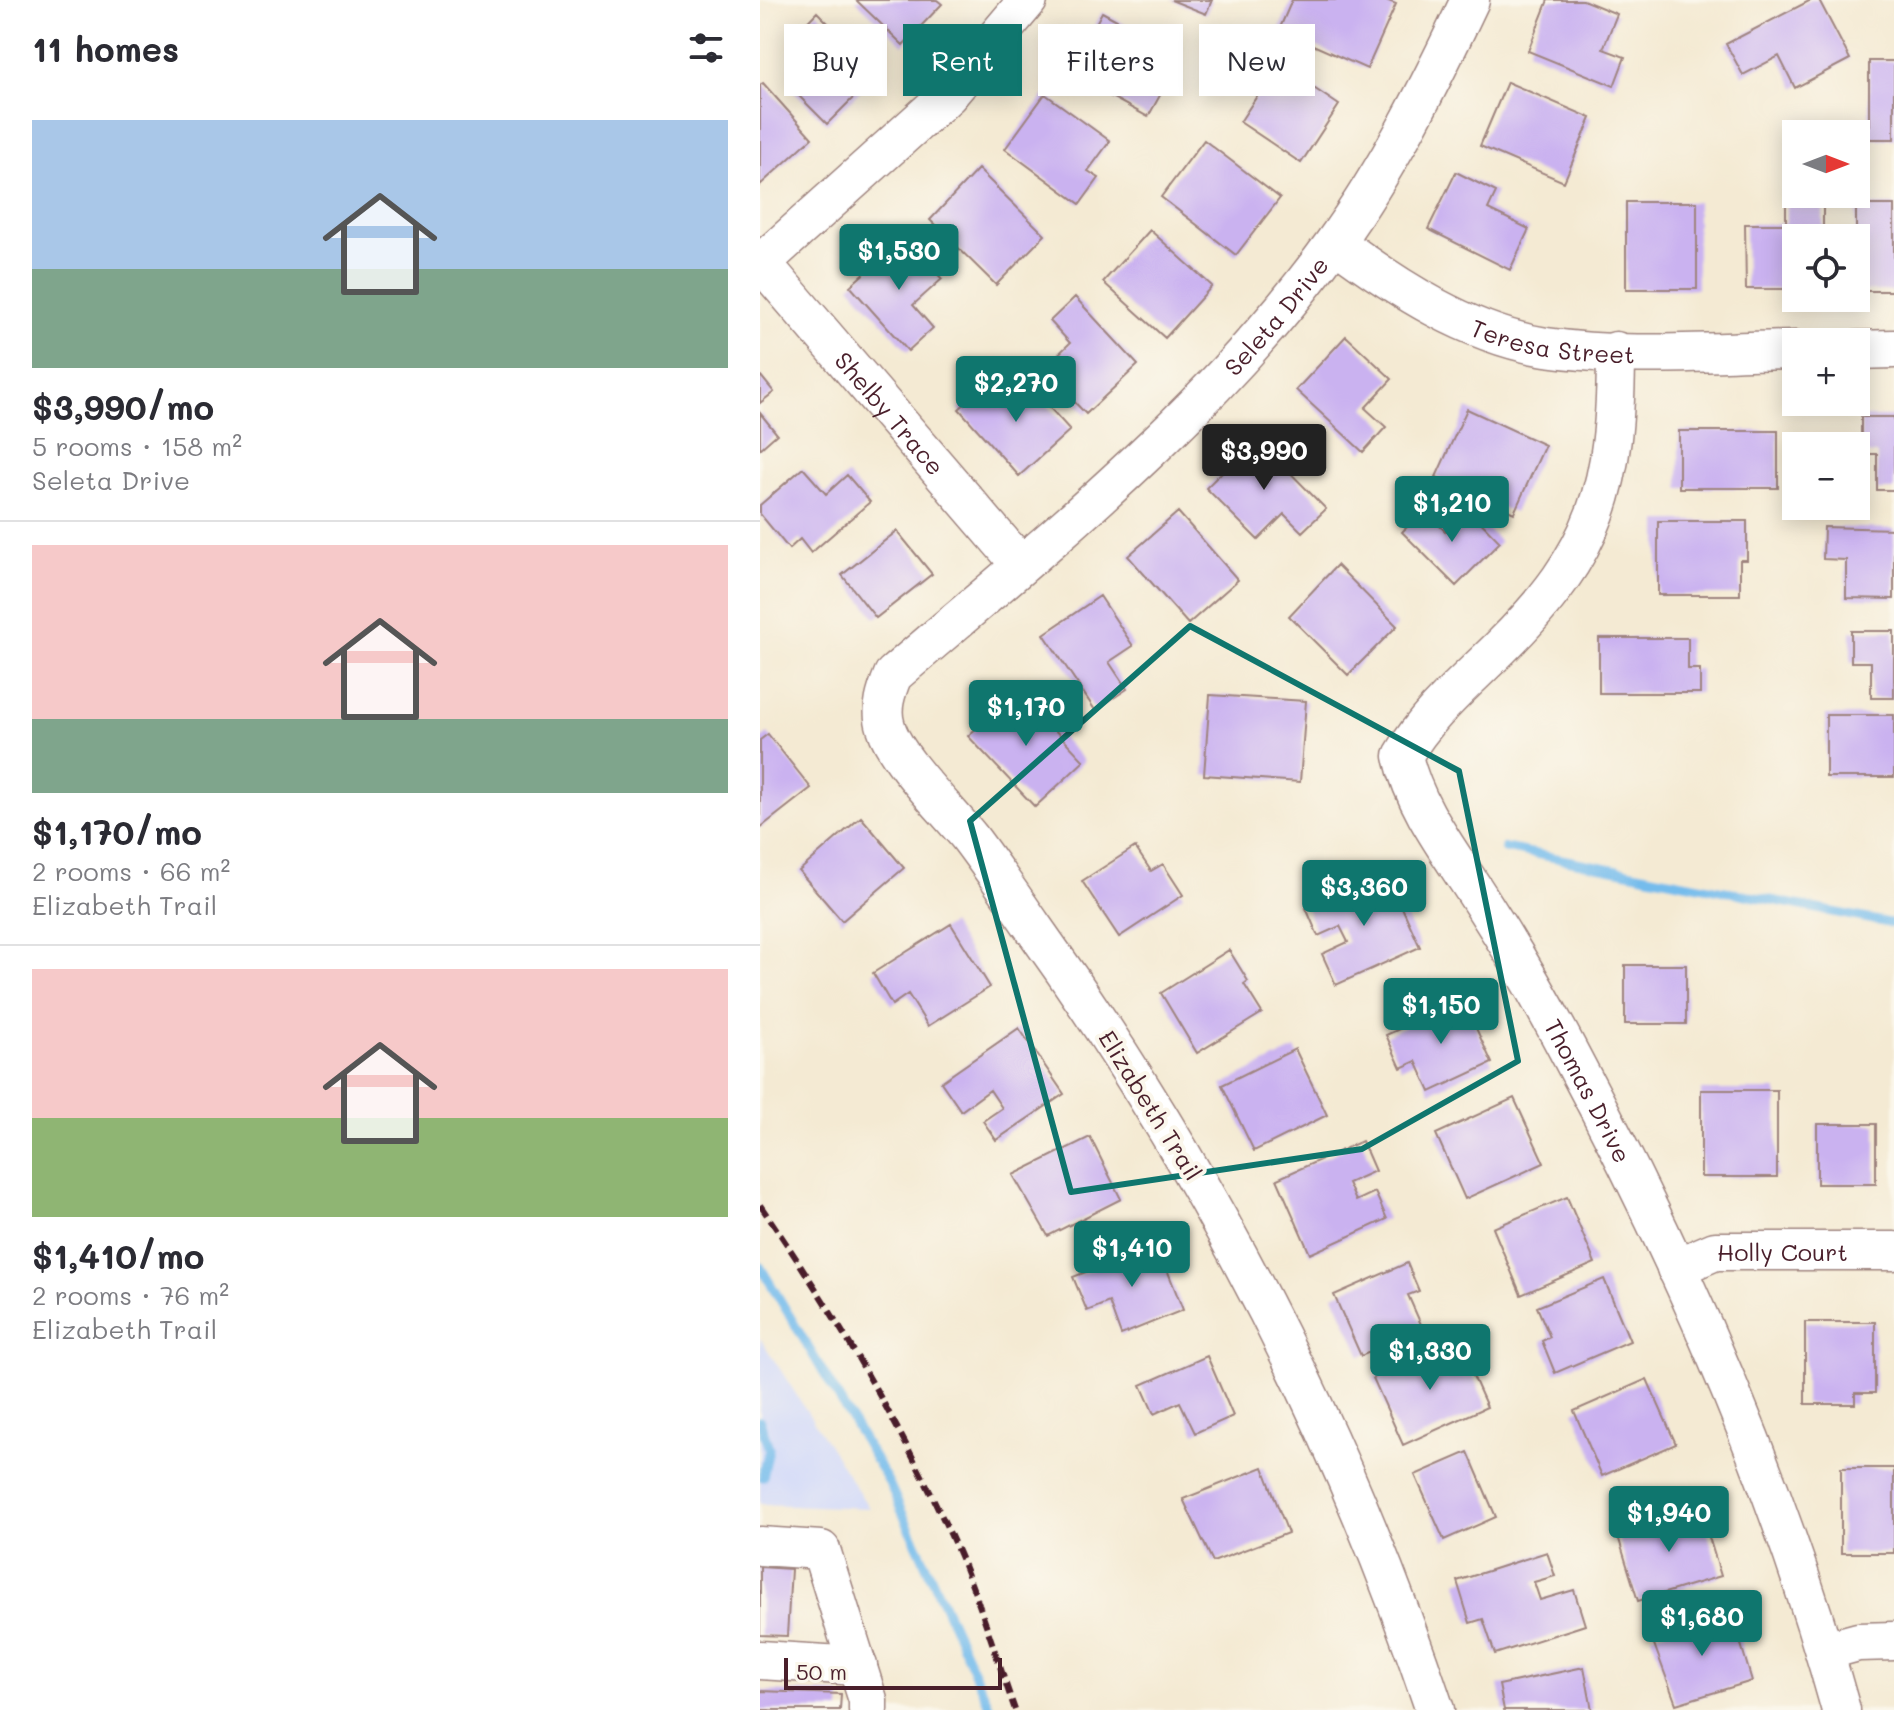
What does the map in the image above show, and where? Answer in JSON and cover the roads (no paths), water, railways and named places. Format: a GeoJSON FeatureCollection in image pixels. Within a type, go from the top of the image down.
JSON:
{"type":"FeatureCollection","features":[{"type":"Feature","properties":{"kind":"street"},"geometry":{"type":"LineString","coordinates":[[760,262],[948,95],[1028,0]]}},
{"type":"Feature","properties":{"kind":"street","name":"Seleta Drive"},"geometry":{"type":"LineString","coordinates":[[882,711],[893,675],[1021,565],[1207,394],[1335,242],[1393,148],[1470,0]]}},
{"type":"Feature","properties":{"kind":"street","name":"Teresa Street"},"geometry":{"type":"LineString","coordinates":[[1335,242],[1384,279],[1482,329],[1546,347],[1616,351],[1782,350]]}},
{"type":"Feature","properties":{"kind":"street","name":"Shelby Trace"},"geometry":{"type":"LineString","coordinates":[[760,262],[1021,565]]}},
{"type":"Feature","properties":{"kind":"street"},"geometry":{"type":"LineString","coordinates":[[1870,350],[1894,349]]}},
{"type":"Feature","properties":{"kind":"street","name":"Thomas Drive"},"geometry":{"type":"LineString","coordinates":[[1616,351],[1612,447],[1604,495],[1589,533],[1558,581],[1506,642],[1416,732],[1403,756],[1409,782],[1425,812],[1528,973],[1585,1081],[1676,1268],[1757,1461],[1825,1651],[1841,1710]]}},
{"type":"Feature","properties":{"kind":"street","name":"Elizabeth Trail"},"geometry":{"type":"LineString","coordinates":[[882,711],[893,743],[979,851],[1155,1106],[1234,1243],[1302,1379],[1356,1498],[1435,1710]]}},
{"type":"Feature","properties":{"kind":"street","name":"Holly Court"},"geometry":{"type":"LineString","coordinates":[[1676,1268],[1715,1251],[1894,1251]]}},
{"type":"Feature","properties":{"kind":"street"},"geometry":{"type":"LineString","coordinates":[[760,1546],[821,1550],[868,1696]]}},
{"type":"Feature","properties":{"kind":"street"},"geometry":{"type":"LineString","coordinates":[[1825,1651],[1858,1642],[1894,1641]]}},
{"type":"Feature","properties":{"kind":"street"},"geometry":{"type":"LineString","coordinates":[[760,1660],[868,1696]]}},
{"type":"Feature","properties":{"kind":"waterway"},"geometry":{"type":"LineString","coordinates":[[1505,848],[1894,924]]}},
{"type":"Feature","properties":{"kind":"waterway"},"geometry":{"type":"LineString","coordinates":[[760,1266],[889,1483],[991,1710]]}},
{"type":"Feature","properties":{"kind":"waterway"},"geometry":{"type":"LineString","coordinates":[[760,1421],[769,1449],[763,1477]]}},
{"type":"Feature","properties":{"kind":"railway"},"geometry":{"type":"LineString","coordinates":[[760,1205],[841,1330],[914,1460],[965,1569],[1015,1710]]}}]}
